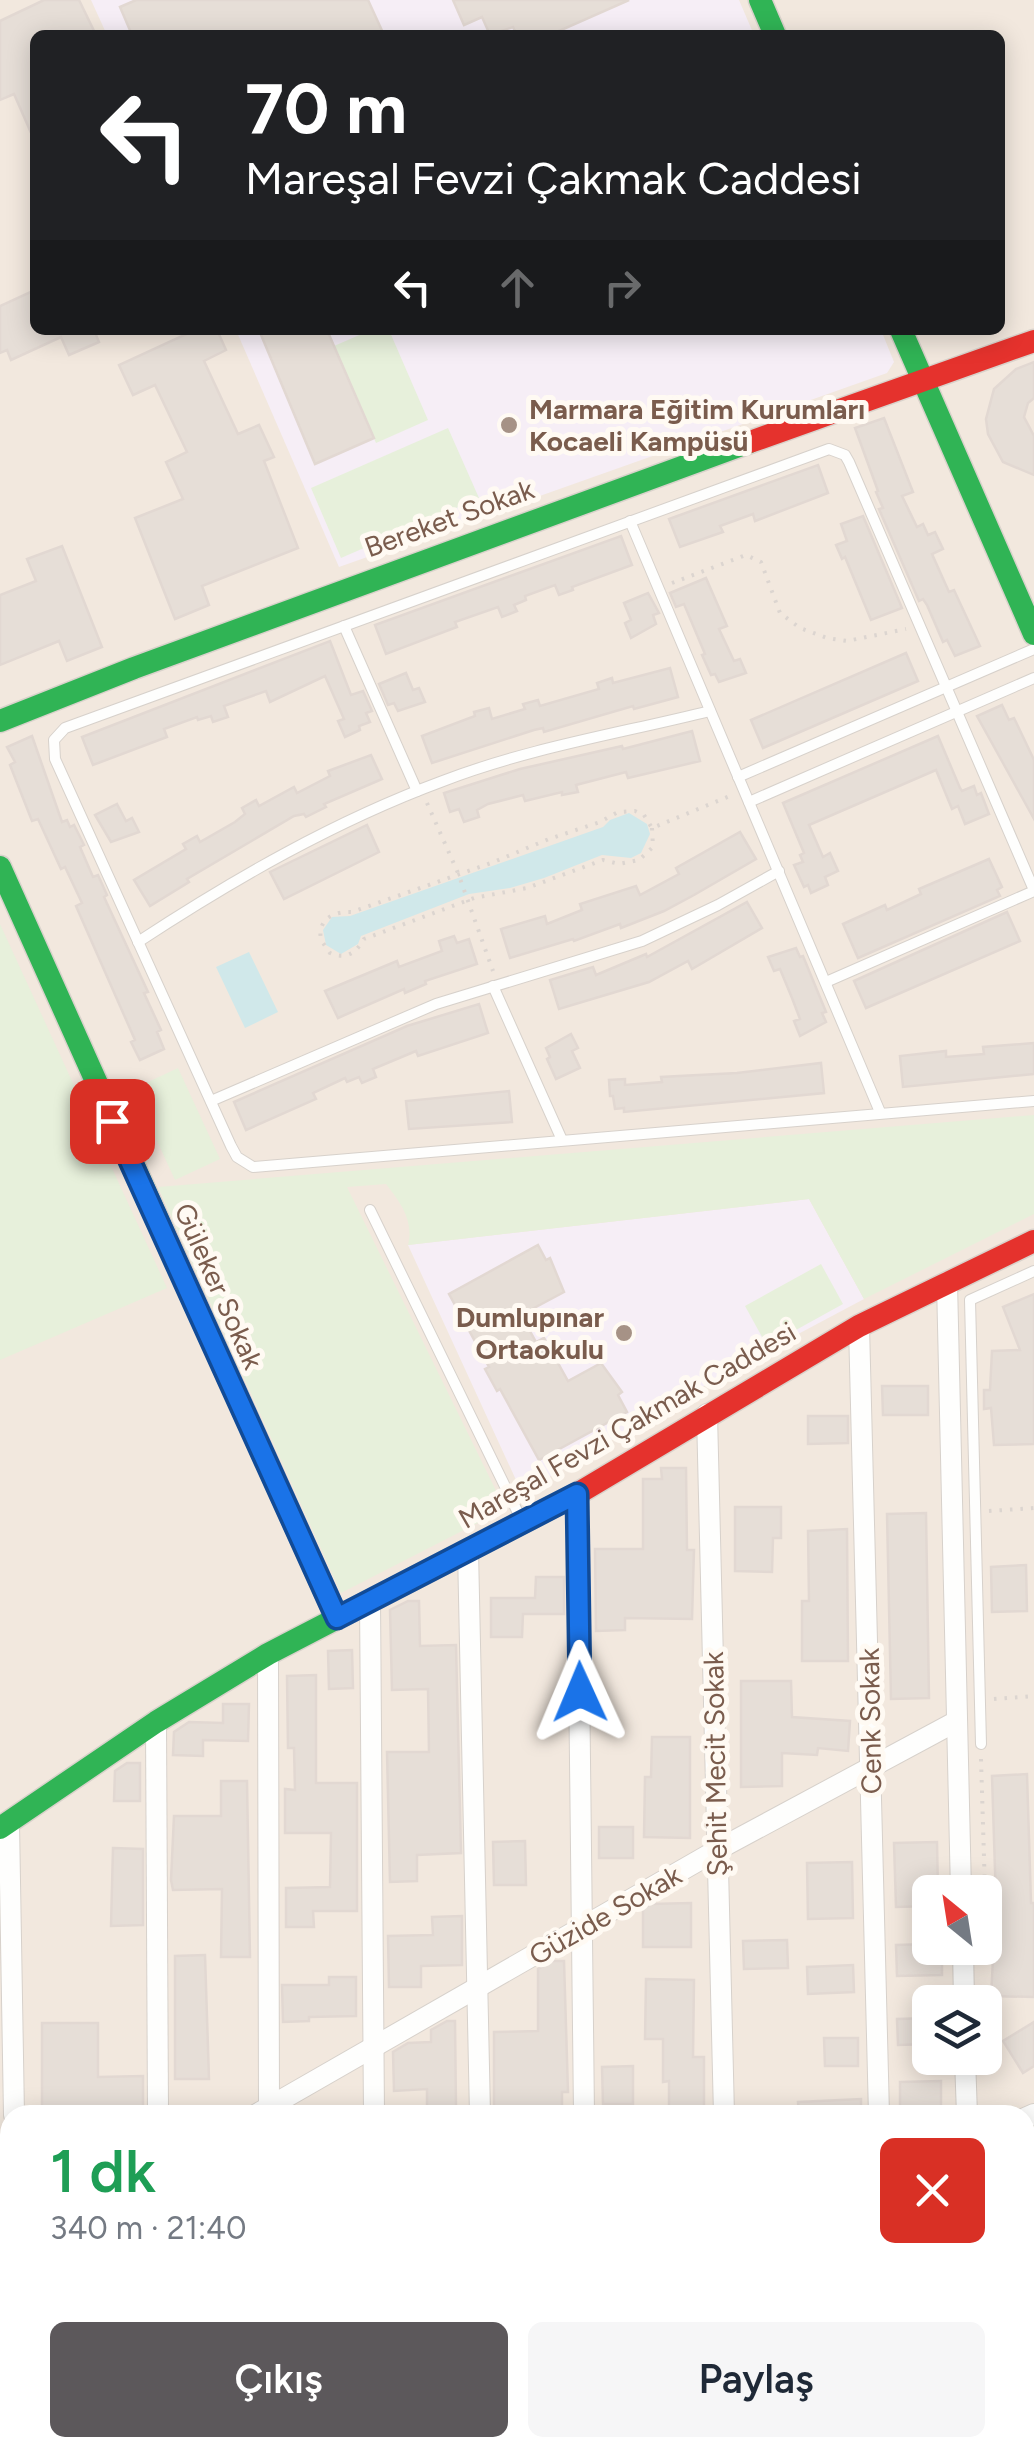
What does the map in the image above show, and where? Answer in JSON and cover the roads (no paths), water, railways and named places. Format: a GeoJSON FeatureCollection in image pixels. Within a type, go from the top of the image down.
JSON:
{"type":"FeatureCollection","features":[{"type":"Feature","properties":{"kind":"street"},"geometry":{"type":"LineString","coordinates":[[760,0],[774,30]]}},
{"type":"Feature","properties":{"kind":"street"},"geometry":{"type":"LineString","coordinates":[[904,335],[1029,611],[1034,634]]}},
{"type":"Feature","properties":{"kind":"street","name":"Bereket Sokak"},"geometry":{"type":"LineString","coordinates":[[0,721],[586,500],[1034,341]]}},
{"type":"Feature","properties":{"kind":"street","name":"Güleker Sokak"},"geometry":{"type":"LineString","coordinates":[[0,867],[337,1618]]}},
{"type":"Feature","properties":{"kind":"street","name":"Mareşal Fevzi Çakmak Caddesi"},"geometry":{"type":"LineString","coordinates":[[4,1826],[156,1722],[268,1654],[577,1494],[860,1326],[1034,1241]]}},
{"type":"Feature","properties":{"kind":"street"},"geometry":{"type":"LineString","coordinates":[[948,1282],[962,1875]]}},
{"type":"Feature","properties":{"kind":"street","name":"Cenk Sokak"},"geometry":{"type":"LineString","coordinates":[[860,1326],[879,2105]]}},
{"type":"Feature","properties":{"kind":"street","name":"Şehit Mecit Sokak"},"geometry":{"type":"LineString","coordinates":[[707,1414],[724,2105]]}},
{"type":"Feature","properties":{"kind":"street"},"geometry":{"type":"LineString","coordinates":[[577,1494],[584,2105]]}},
{"type":"Feature","properties":{"kind":"street"},"geometry":{"type":"LineString","coordinates":[[468,1550],[480,2105]]}},
{"type":"Feature","properties":{"kind":"street"},"geometry":{"type":"LineString","coordinates":[[370,1601],[374,2105]]}},
{"type":"Feature","properties":{"kind":"street"},"geometry":{"type":"LineString","coordinates":[[264,2105],[268,1654]]}},
{"type":"Feature","properties":{"kind":"street","name":"Güzide Sokak"},"geometry":{"type":"LineString","coordinates":[[276,2105],[717,1850],[957,1721]]}},
{"type":"Feature","properties":{"kind":"street"},"geometry":{"type":"LineString","coordinates":[[156,1722],[158,2105]]}},
{"type":"Feature","properties":{"kind":"street"},"geometry":{"type":"LineString","coordinates":[[4,1826],[9,2105]]}},
{"type":"Feature","properties":{"kind":"street"},"geometry":{"type":"LineString","coordinates":[[966,2075],[967,2105]]}},
{"type":"Feature","properties":{"kind":"lane"},"geometry":{"type":"LineString","coordinates":[[826,982],[1034,890],[849,462],[838,451],[821,451],[344,626],[58,733],[54,740],[55,760],[211,1102],[237,1157],[253,1167],[1034,1100]]}},
{"type":"Feature","properties":{"kind":"lane"},"geometry":{"type":"LineString","coordinates":[[630,521],[880,1112]]}},
{"type":"Feature","properties":{"kind":"lane"},"geometry":{"type":"LineString","coordinates":[[344,626],[419,790]]}},
{"type":"Feature","properties":{"kind":"lane"},"geometry":{"type":"LineString","coordinates":[[738,777],[1034,650]]}},
{"type":"Feature","properties":{"kind":"lane"},"geometry":{"type":"LineString","coordinates":[[746,796],[1034,678]]}},
{"type":"Feature","properties":{"kind":"lane"},"geometry":{"type":"LineString","coordinates":[[138,942],[206,897],[273,860],[419,790],[522,757],[710,711]]}},
{"type":"Feature","properties":{"kind":"lane"},"geometry":{"type":"LineString","coordinates":[[211,1102],[394,1021],[642,941],[779,871]]}},
{"type":"Feature","properties":{"kind":"lane"},"geometry":{"type":"LineString","coordinates":[[496,985],[562,1140]]}},
{"type":"Feature","properties":{"kind":"lane"},"geometry":{"type":"LineString","coordinates":[[370,1210],[522,1522]]}},
{"type":"Feature","properties":{"kind":"lane"},"geometry":{"type":"LineString","coordinates":[[980,1744],[970,1300],[1034,1271]]}},
{"type":"Feature","properties":{"kind":"water"},"geometry":{"type":"Polygon","coordinates":[[[629,813],[647,824],[650,834],[641,853],[631,858],[602,855],[510,888],[469,894],[361,936],[358,944],[341,954],[326,945],[323,930],[332,917],[350,916],[603,827],[629,813]]]}},
{"type":"Feature","properties":{"kind":"water"},"geometry":{"type":"Polygon","coordinates":[[[249,952],[278,1012],[245,1028],[216,967],[249,952]]]}},
{"type":"Feature","properties":{"kind":"place","name":"Marmara Eğitim Kurumları Kocaeli Kampüsü"},"geometry":{"type":"Point","coordinates":[509,425]}},
{"type":"Feature","properties":{"kind":"place","name":"Dumlupınar Ortaokulu"},"geometry":{"type":"Point","coordinates":[624,1333]}}]}
